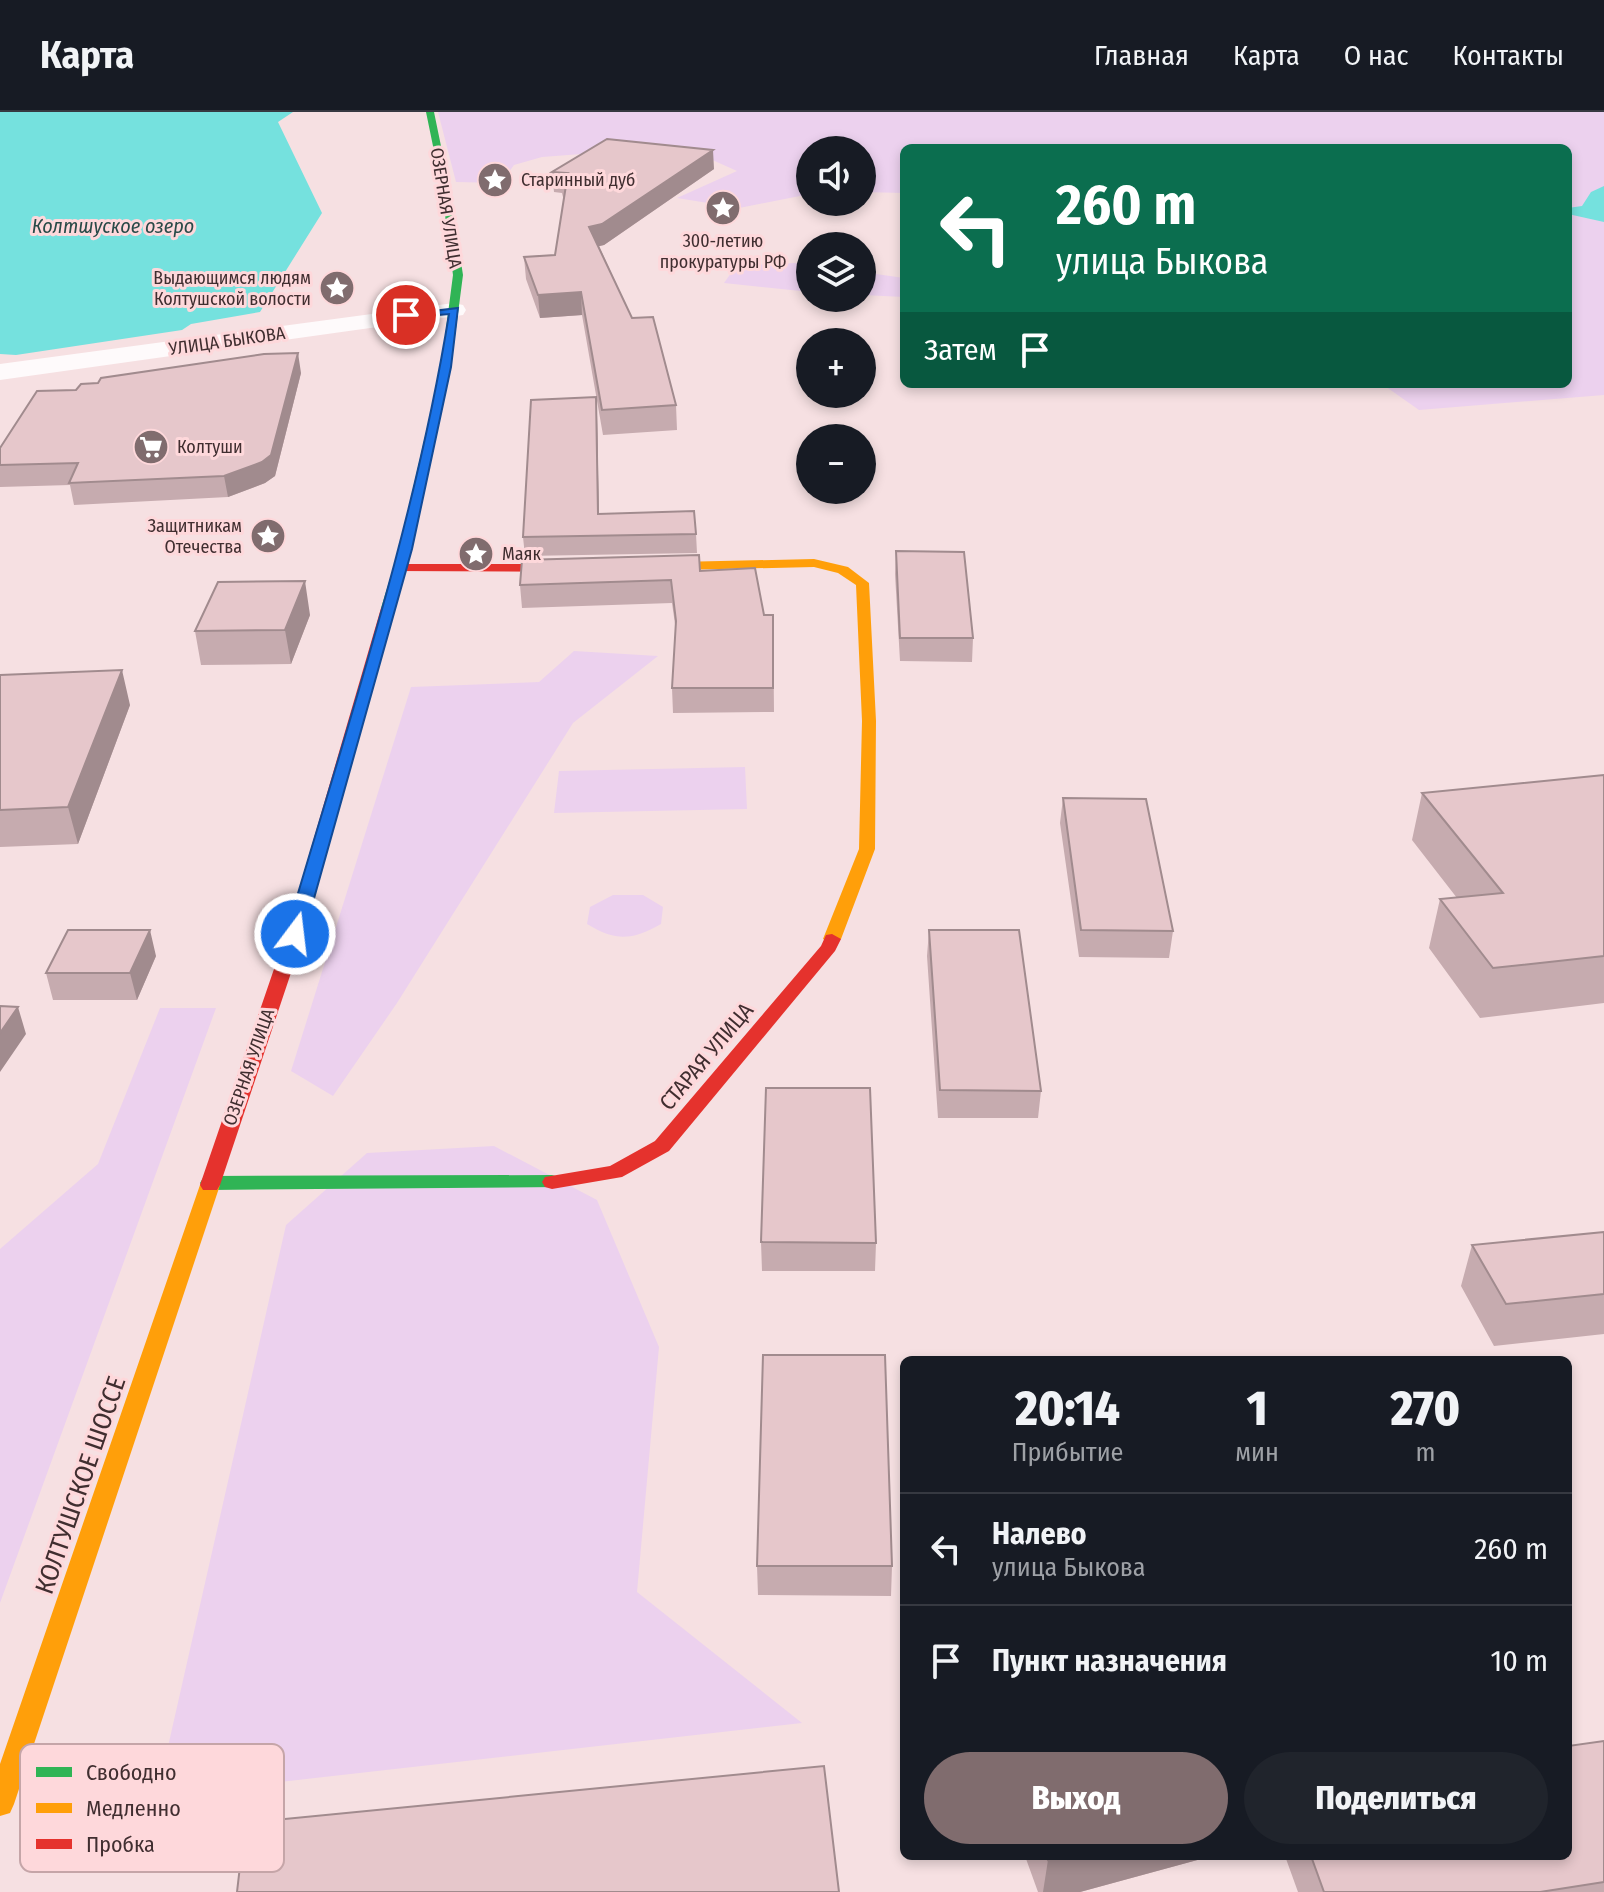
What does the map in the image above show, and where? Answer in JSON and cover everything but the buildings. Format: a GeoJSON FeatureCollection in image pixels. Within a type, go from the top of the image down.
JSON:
{"type":"FeatureCollection","features":[{"type":"Feature","properties":{"kind":"main road","name":"ОЗЕРНАЯ УЛИЦА"},"geometry":{"type":"LineString","coordinates":[[210,1183],[295,934],[400,568],[446,367],[458,275],[430,112]]}},
{"type":"Feature","properties":{"kind":"main road","name":"СТАРАЯ УЛИЦА"},"geometry":{"type":"LineString","coordinates":[[210,1183],[549,1182],[615,1172],[662,1146],[829,947],[867,849],[869,721],[862,583],[843,570],[814,563],[491,570],[400,568]]}},
{"type":"Feature","properties":{"kind":"main road","name":"КОЛТУШСКОЕ ШОССЕ"},"geometry":{"type":"LineString","coordinates":[[20,1744],[210,1183]]}},
{"type":"Feature","properties":{"kind":"main road","name":"КОЛТУШСКОЕ ШОССЕ"},"geometry":{"type":"LineString","coordinates":[[0,1804],[20,1745]]}},
{"type":"Feature","properties":{"kind":"street","name":"УЛИЦА БЫКОВА"},"geometry":{"type":"LineString","coordinates":[[0,372],[454,310]]}},
{"type":"Feature","properties":{"kind":"shaded area"},"geometry":{"type":"Polygon","coordinates":[[[438,112],[1604,112],[1604,395],[1419,410],[1388,388],[1572,388],[1572,144],[900,144],[900,193],[876,192],[876,136],[796,136],[796,197],[739,208],[677,198],[737,171],[699,154],[608,152],[542,157],[514,165],[501,183],[456,182],[438,112]]]}},
{"type":"Feature","properties":{"kind":"shaded area"},"geometry":{"type":"Polygon","coordinates":[[[796,263],[796,291],[724,283],[736,266],[796,263]]]}},
{"type":"Feature","properties":{"kind":"shaded area"},"geometry":{"type":"Polygon","coordinates":[[[876,274],[900,277],[900,297],[876,296],[876,274]]]}},
{"type":"Feature","properties":{"kind":"shaded area"},"geometry":{"type":"Polygon","coordinates":[[[574,651],[658,656],[573,723],[397,1003],[333,1096],[291,1071],[411,687],[539,682],[574,651]]]}},
{"type":"Feature","properties":{"kind":"shaded area"},"geometry":{"type":"Polygon","coordinates":[[[745,767],[747,809],[554,813],[559,771],[745,767]]]}},
{"type":"Feature","properties":{"kind":"shaded area"},"geometry":{"type":"Polygon","coordinates":[[[613,895],[643,895],[663,907],[661,924],[624,937],[607,934],[587,924],[590,907],[613,895]]]}},
{"type":"Feature","properties":{"kind":"shaded area"},"geometry":{"type":"Polygon","coordinates":[[[160,1008],[216,1008],[0,1603],[0,1249],[98,1164],[160,1008]]]}},
{"type":"Feature","properties":{"kind":"shaded area"},"geometry":{"type":"Polygon","coordinates":[[[494,1146],[597,1200],[659,1347],[637,1592],[802,1723],[284,1782],[284,1744],[169,1744],[286,1225],[367,1153],[494,1146]]]}},
{"type":"Feature","properties":{"kind":"water","name":"Колтшуское озеро"},"geometry":{"type":"Polygon","coordinates":[[[0,112],[293,112],[278,122],[322,213],[260,312],[191,324],[182,330],[16,355],[0,354],[0,112]]]}},
{"type":"Feature","properties":{"kind":"water"},"geometry":{"type":"Polygon","coordinates":[[[1604,186],[1604,222],[1572,215],[1572,207],[1582,206],[1591,192],[1604,186]]]}},
{"type":"Feature","properties":{"kind":"traffic: fast"},"geometry":{"type":"LineString","coordinates":[[388,608],[405,549],[446,367],[458,275],[445,185],[430,112]]}},
{"type":"Feature","properties":{"kind":"traffic: fast"},"geometry":{"type":"LineString","coordinates":[[210,1183],[552,1182]]}},
{"type":"Feature","properties":{"kind":"traffic: slow"},"geometry":{"type":"LineString","coordinates":[[591,568],[814,563],[843,570],[862,583],[869,721],[867,849],[832,939]]}},
{"type":"Feature","properties":{"kind":"traffic: slow"},"geometry":{"type":"LineString","coordinates":[[20,1744],[210,1185]]}},
{"type":"Feature","properties":{"kind":"traffic: slow"},"geometry":{"type":"LineString","coordinates":[[0,1804],[20,1745]]}},
{"type":"Feature","properties":{"kind":"traffic: jam"},"geometry":{"type":"LineString","coordinates":[[400,568],[591,568]]}},
{"type":"Feature","properties":{"kind":"traffic: jam"},"geometry":{"type":"LineString","coordinates":[[210,1185],[295,934],[388,608]]}},
{"type":"Feature","properties":{"kind":"traffic: jam"},"geometry":{"type":"LineString","coordinates":[[552,1182],[615,1172],[662,1146],[829,947],[832,939]]}},
{"type":"Feature","properties":{"kind":"place","name":"Старинный дуб"},"geometry":{"type":"Point","coordinates":[495,180]}},
{"type":"Feature","properties":{"kind":"place","name":"300-летию прокуратуры РФ"},"geometry":{"type":"Point","coordinates":[723,208]}},
{"type":"Feature","properties":{"kind":"place","name":"Выдающимся людям Колтушской волости"},"geometry":{"type":"Point","coordinates":[337,288]}},
{"type":"Feature","properties":{"kind":"place","name":"Колтуши"},"geometry":{"type":"Point","coordinates":[151,447]}},
{"type":"Feature","properties":{"kind":"place","name":"Защитникам Отечества"},"geometry":{"type":"Point","coordinates":[268,536]}},
{"type":"Feature","properties":{"kind":"place","name":"Маяк"},"geometry":{"type":"Point","coordinates":[476,554]}},
{"type":"Feature","properties":{"kind":"route"},"geometry":{"type":"LineString","coordinates":[[295,934],[405,549],[446,367],[454,310],[406,315]]}}]}
